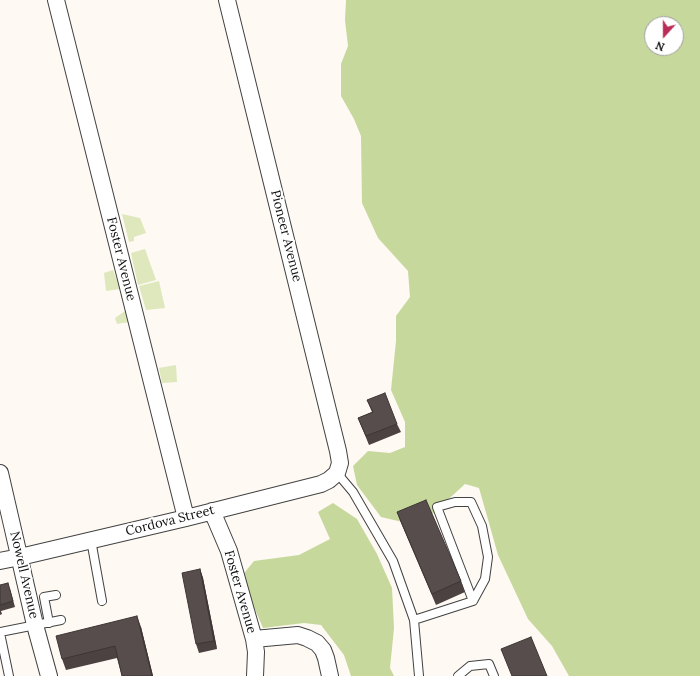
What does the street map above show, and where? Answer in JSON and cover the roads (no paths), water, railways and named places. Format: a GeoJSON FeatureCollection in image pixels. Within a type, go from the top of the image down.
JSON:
{"type":"FeatureCollection","features":[{"type":"Feature","properties":{"kind":"street","name":"Foster Avenue"},"geometry":{"type":"LineString","coordinates":[[56,0],[186,518]]}},
{"type":"Feature","properties":{"kind":"street","name":"Pioneer Avenue"},"geometry":{"type":"LineString","coordinates":[[227,0],[338,451],[340,463],[337,473]]}},
{"type":"Feature","properties":{"kind":"street","name":"Nowell Avenue"},"geometry":{"type":"LineString","coordinates":[[0,473],[20,557],[42,624],[49,676]]}},
{"type":"Feature","properties":{"kind":"street","name":"Cordova Street"},"geometry":{"type":"LineString","coordinates":[[0,561],[186,518],[321,484],[330,480],[337,473]]}},
{"type":"Feature","properties":{"kind":"street","name":"Foster Avenue"},"geometry":{"type":"LineString","coordinates":[[212,511],[229,551],[254,639],[256,652],[255,676]]}},
{"type":"Feature","properties":{"kind":"street"},"geometry":{"type":"LineString","coordinates":[[254,639],[298,634],[308,638],[317,643],[323,650],[330,676]]}},
{"type":"Feature","properties":{"kind":"lane"},"geometry":{"type":"LineString","coordinates":[[337,473],[353,492],[393,561],[414,620],[420,676]]}},
{"type":"Feature","properties":{"kind":"lane"},"geometry":{"type":"LineString","coordinates":[[414,620],[473,601],[485,579],[488,557],[482,526],[471,502],[455,502],[437,507],[473,601]]}},
{"type":"Feature","properties":{"kind":"lane"},"geometry":{"type":"LineString","coordinates":[[91,540],[102,601]]}},
{"type":"Feature","properties":{"kind":"lane"},"geometry":{"type":"LineString","coordinates":[[42,624],[44,597],[56,595]]}},
{"type":"Feature","properties":{"kind":"lane"},"geometry":{"type":"LineString","coordinates":[[9,676],[0,632],[61,620]]}},
{"type":"Feature","properties":{"kind":"lane"},"geometry":{"type":"LineString","coordinates":[[458,676],[470,666],[489,664],[494,676]]}}]}
